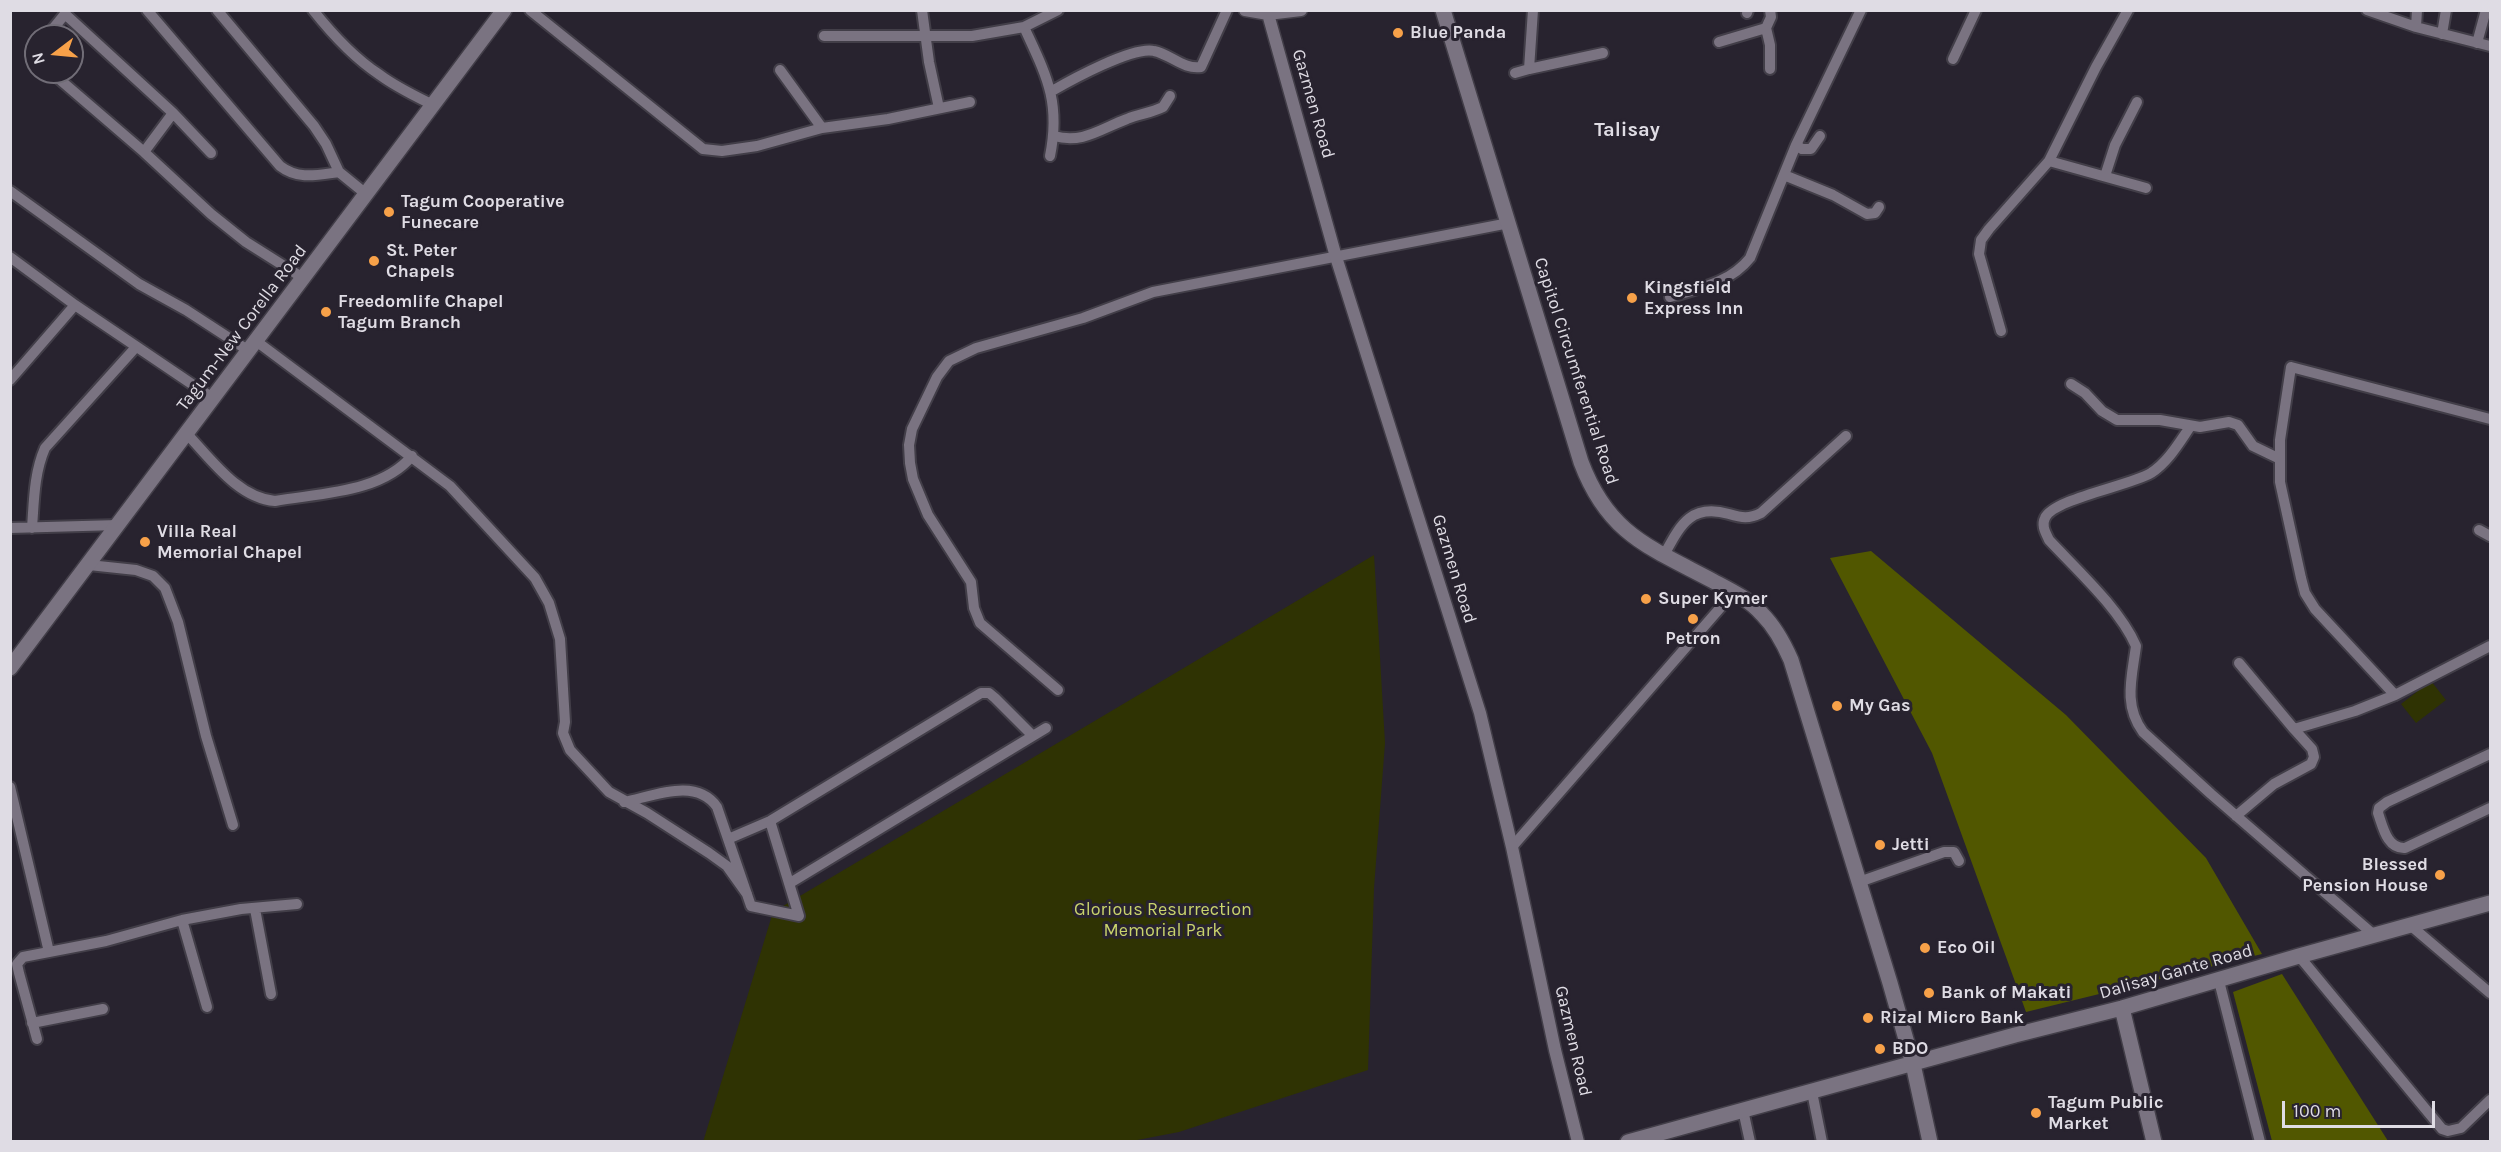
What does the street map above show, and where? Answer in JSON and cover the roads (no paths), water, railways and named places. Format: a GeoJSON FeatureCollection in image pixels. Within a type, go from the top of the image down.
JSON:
{"type":"FeatureCollection","features":[{"type":"Feature","properties":{"kind":"main road","name":"Tagum-New Corella Road"},"geometry":{"type":"LineString","coordinates":[[10,668],[504,10]]}},
{"type":"Feature","properties":{"kind":"main road","name":"Capitol Circumferential Road"},"geometry":{"type":"LineString","coordinates":[[1443,10],[1581,462],[1592,489],[1605,510],[1629,533],[1664,555],[1734,592],[1762,613],[1774,628],[1791,660],[1913,1064],[1930,1142]]}},
{"type":"Feature","properties":{"kind":"main road","name":"Dalisay Gante Road"},"geometry":{"type":"LineString","coordinates":[[1628,1142],[2122,1008],[2490,903]]}},
{"type":"Feature","properties":{"kind":"main road"},"geometry":{"type":"LineString","coordinates":[[2122,1008],[2154,1142]]}},
{"type":"Feature","properties":{"kind":"street"},"geometry":{"type":"LineString","coordinates":[[147,10],[280,166],[298,176],[339,172]]}},
{"type":"Feature","properties":{"kind":"street"},"geometry":{"type":"LineString","coordinates":[[217,10],[314,126],[326,144],[339,172],[366,194]]}},
{"type":"Feature","properties":{"kind":"street"},"geometry":{"type":"LineString","coordinates":[[313,10],[328,29],[368,67],[433,105]]}},
{"type":"Feature","properties":{"kind":"street"},"geometry":{"type":"LineString","coordinates":[[530,10],[703,148],[722,151],[757,146],[822,128],[861,123],[970,102]]}},
{"type":"Feature","properties":{"kind":"street"},"geometry":{"type":"LineString","coordinates":[[922,10],[924,37],[939,108]]}},
{"type":"Feature","properties":{"kind":"street"},"geometry":{"type":"LineString","coordinates":[[824,36],[972,36],[1024,27],[1058,10]]}},
{"type":"Feature","properties":{"kind":"street"},"geometry":{"type":"LineString","coordinates":[[1052,92],[1088,71],[1145,50],[1159,52],[1195,68],[1201,67],[1227,10]]}},
{"type":"Feature","properties":{"kind":"street"},"geometry":{"type":"LineString","coordinates":[[1245,10],[1268,14],[1301,10]]}},
{"type":"Feature","properties":{"kind":"street"},"geometry":{"type":"LineString","coordinates":[[1529,69],[1533,10]]}},
{"type":"Feature","properties":{"kind":"street"},"geometry":{"type":"LineString","coordinates":[[1770,10],[1771,17],[1766,28],[1770,45],[1770,69]]}},
{"type":"Feature","properties":{"kind":"street"},"geometry":{"type":"LineString","coordinates":[[1670,297],[1723,280],[1742,268],[1755,246],[1796,145],[1861,10]]}},
{"type":"Feature","properties":{"kind":"street"},"geometry":{"type":"LineString","coordinates":[[1953,59],[1976,10]]}},
{"type":"Feature","properties":{"kind":"street"},"geometry":{"type":"LineString","coordinates":[[2001,331],[1979,254],[1981,240],[2049,161],[2096,67],[2128,10]]}},
{"type":"Feature","properties":{"kind":"street"},"geometry":{"type":"LineString","coordinates":[[2367,10],[2416,27],[2490,46]]}},
{"type":"Feature","properties":{"kind":"street"},"geometry":{"type":"LineString","coordinates":[[2416,27],[2417,10]]}},
{"type":"Feature","properties":{"kind":"street"},"geometry":{"type":"LineString","coordinates":[[2442,34],[2446,10]]}},
{"type":"Feature","properties":{"kind":"street"},"geometry":{"type":"LineString","coordinates":[[2477,43],[2486,10]]}},
{"type":"Feature","properties":{"kind":"street"},"geometry":{"type":"LineString","coordinates":[[56,24],[65,14],[76,24]]}},
{"type":"Feature","properties":{"kind":"street","name":"Gazmen Road"},"geometry":{"type":"LineString","coordinates":[[1268,14],[1336,257],[1475,697],[1512,847],[1555,1050],[1578,1142]]}},
{"type":"Feature","properties":{"kind":"street"},"geometry":{"type":"LineString","coordinates":[[1024,27],[1052,92],[1054,136],[1050,156]]}},
{"type":"Feature","properties":{"kind":"street"},"geometry":{"type":"LineString","coordinates":[[1719,42],[1766,28]]}},
{"type":"Feature","properties":{"kind":"street"},"geometry":{"type":"LineString","coordinates":[[84,31],[173,113],[211,153]]}},
{"type":"Feature","properties":{"kind":"street"},"geometry":{"type":"LineString","coordinates":[[1515,72],[1603,52]]}},
{"type":"Feature","properties":{"kind":"street"},"geometry":{"type":"LineString","coordinates":[[780,70],[822,128]]}},
{"type":"Feature","properties":{"kind":"street"},"geometry":{"type":"LineString","coordinates":[[65,84],[246,242],[303,278]]}},
{"type":"Feature","properties":{"kind":"street"},"geometry":{"type":"LineString","coordinates":[[1054,136],[1081,139],[1128,118],[1163,107],[1170,96]]}},
{"type":"Feature","properties":{"kind":"street"},"geometry":{"type":"LineString","coordinates":[[2105,176],[2115,145],[2137,102]]}},
{"type":"Feature","properties":{"kind":"street"},"geometry":{"type":"LineString","coordinates":[[144,152],[173,113]]}},
{"type":"Feature","properties":{"kind":"street"},"geometry":{"type":"LineString","coordinates":[[1796,145],[1807,150],[1811,149],[1820,136]]}},
{"type":"Feature","properties":{"kind":"street"},"geometry":{"type":"LineString","coordinates":[[2049,161],[2146,188]]}},
{"type":"Feature","properties":{"kind":"street"},"geometry":{"type":"LineString","coordinates":[[1784,175],[1833,195],[1867,214],[1875,213],[1879,207]]}},
{"type":"Feature","properties":{"kind":"street"},"geometry":{"type":"LineString","coordinates":[[10,191],[139,284],[252,346],[412,456],[450,486],[535,578],[549,603],[560,639],[565,722],[563,733],[570,750],[609,792],[647,813],[727,866],[747,894]]}},
{"type":"Feature","properties":{"kind":"street"},"geometry":{"type":"LineString","coordinates":[[1058,690],[980,623],[976,616],[971,582],[928,515],[913,479],[909,445],[912,429],[944,365],[956,356],[976,348],[1083,318],[1153,292],[1509,223]]}},
{"type":"Feature","properties":{"kind":"street"},"geometry":{"type":"LineString","coordinates":[[10,257],[75,305],[214,399]]}},
{"type":"Feature","properties":{"kind":"street"},"geometry":{"type":"LineString","coordinates":[[10,380],[75,305]]}},
{"type":"Feature","properties":{"kind":"street"},"geometry":{"type":"LineString","coordinates":[[32,528],[35,482],[39,462],[45,448],[136,346]]}},
{"type":"Feature","properties":{"kind":"street"},"geometry":{"type":"LineString","coordinates":[[2395,695],[2315,609],[2305,592],[2280,482],[2280,440],[2291,367],[2490,419]]}},
{"type":"Feature","properties":{"kind":"street"},"geometry":{"type":"LineString","coordinates":[[2072,384],[2102,411],[2117,420],[2160,420],[2190,427],[2229,422],[2238,426],[2253,446],[2280,459]]}},
{"type":"Feature","properties":{"kind":"street"},"geometry":{"type":"LineString","coordinates":[[2190,427],[2171,454],[2152,472],[2049,511],[2044,519],[2043,528],[2049,540],[2121,621],[2134,641],[2136,646],[2129,704],[2136,723],[2161,749],[2236,816],[2374,935]]}},
{"type":"Feature","properties":{"kind":"street"},"geometry":{"type":"LineString","coordinates":[[187,434],[250,494],[263,500],[275,501],[356,487],[388,477],[401,469],[412,456]]}},
{"type":"Feature","properties":{"kind":"street"},"geometry":{"type":"LineString","coordinates":[[1664,555],[1680,527],[1691,516],[1705,512],[1725,513],[1746,518],[1761,513],[1846,436]]}},
{"type":"Feature","properties":{"kind":"street"},"geometry":{"type":"LineString","coordinates":[[10,528],[119,525]]}},
{"type":"Feature","properties":{"kind":"street"},"geometry":{"type":"LineString","coordinates":[[2479,530],[2490,536]]}},
{"type":"Feature","properties":{"kind":"street"},"geometry":{"type":"LineString","coordinates":[[89,565],[135,570],[153,576],[165,588],[178,622],[206,736],[233,825]]}},
{"type":"Feature","properties":{"kind":"street"},"geometry":{"type":"LineString","coordinates":[[1512,847],[1734,592]]}},
{"type":"Feature","properties":{"kind":"street"},"geometry":{"type":"LineString","coordinates":[[2294,729],[2355,711],[2395,695],[2490,646]]}},
{"type":"Feature","properties":{"kind":"street"},"geometry":{"type":"LineString","coordinates":[[2236,816],[2274,784],[2311,764],[2314,757],[2312,749],[2239,663]]}},
{"type":"Feature","properties":{"kind":"street"},"geometry":{"type":"LineString","coordinates":[[728,839],[770,821],[981,693],[989,693],[1032,735]]}},
{"type":"Feature","properties":{"kind":"street"},"geometry":{"type":"LineString","coordinates":[[790,883],[1046,728]]}},
{"type":"Feature","properties":{"kind":"street"},"geometry":{"type":"LineString","coordinates":[[2490,754],[2387,802],[2379,808],[2378,813],[2391,845],[2397,849],[2405,849],[2490,808]]}},
{"type":"Feature","properties":{"kind":"street"},"geometry":{"type":"LineString","coordinates":[[10,787],[49,952]]}},
{"type":"Feature","properties":{"kind":"street"},"geometry":{"type":"LineString","coordinates":[[624,802],[689,789],[702,792],[711,798],[717,807],[751,906],[799,916],[770,821]]}},
{"type":"Feature","properties":{"kind":"street"},"geometry":{"type":"LineString","coordinates":[[1859,882],[1944,852],[1954,852],[1959,861]]}},
{"type":"Feature","properties":{"kind":"street"},"geometry":{"type":"LineString","coordinates":[[37,1039],[17,964],[23,957],[106,941],[182,920],[297,903]]}},
{"type":"Feature","properties":{"kind":"street"},"geometry":{"type":"LineString","coordinates":[[255,909],[271,994]]}},
{"type":"Feature","properties":{"kind":"street"},"geometry":{"type":"LineString","coordinates":[[182,920],[207,1007]]}},
{"type":"Feature","properties":{"kind":"street"},"geometry":{"type":"LineString","coordinates":[[2410,925],[2490,993]]}},
{"type":"Feature","properties":{"kind":"street"},"geometry":{"type":"LineString","coordinates":[[2299,956],[2442,1129],[2448,1131],[2461,1128],[2490,1100]]}},
{"type":"Feature","properties":{"kind":"street"},"geometry":{"type":"LineString","coordinates":[[2219,981],[2260,1142]]}},
{"type":"Feature","properties":{"kind":"street"},"geometry":{"type":"LineString","coordinates":[[32,1023],[103,1009]]}},
{"type":"Feature","properties":{"kind":"street"},"geometry":{"type":"LineString","coordinates":[[1812,1092],[1822,1142]]}},
{"type":"Feature","properties":{"kind":"street"},"geometry":{"type":"LineString","coordinates":[[1743,1110],[1750,1142]]}},
{"type":"Feature","properties":{"kind":"place","name":"Blue Panda"},"geometry":{"type":"Point","coordinates":[1398,33]}},
{"type":"Feature","properties":{"kind":"place","name":"Tagum Cooperative Funecare"},"geometry":{"type":"Point","coordinates":[389,212]}},
{"type":"Feature","properties":{"kind":"place","name":"St. Peter Chapels"},"geometry":{"type":"Point","coordinates":[374,261]}},
{"type":"Feature","properties":{"kind":"place","name":"Kingsfield Express Inn"},"geometry":{"type":"Point","coordinates":[1632,298]}},
{"type":"Feature","properties":{"kind":"place","name":"Freedomlife Chapel Tagum Branch"},"geometry":{"type":"Point","coordinates":[326,312]}},
{"type":"Feature","properties":{"kind":"place","name":"Villa Real Memorial Chapel"},"geometry":{"type":"Point","coordinates":[145,542]}},
{"type":"Feature","properties":{"kind":"place","name":"Super Kymer"},"geometry":{"type":"Point","coordinates":[1646,599]}},
{"type":"Feature","properties":{"kind":"place","name":"Petron"},"geometry":{"type":"Point","coordinates":[1693,619]}},
{"type":"Feature","properties":{"kind":"place","name":"My Gas"},"geometry":{"type":"Point","coordinates":[1837,706]}},
{"type":"Feature","properties":{"kind":"place","name":"Jetti"},"geometry":{"type":"Point","coordinates":[1880,845]}},
{"type":"Feature","properties":{"kind":"place","name":"Blessed Pension House"},"geometry":{"type":"Point","coordinates":[2440,875]}},
{"type":"Feature","properties":{"kind":"place","name":"Eco Oil"},"geometry":{"type":"Point","coordinates":[1925,948]}},
{"type":"Feature","properties":{"kind":"place","name":"Bank of Makati"},"geometry":{"type":"Point","coordinates":[1929,993]}},
{"type":"Feature","properties":{"kind":"place","name":"Rizal Micro Bank"},"geometry":{"type":"Point","coordinates":[1868,1018]}},
{"type":"Feature","properties":{"kind":"place","name":"BDO"},"geometry":{"type":"Point","coordinates":[1880,1049]}},
{"type":"Feature","properties":{"kind":"place","name":"Tagum Public Market"},"geometry":{"type":"Point","coordinates":[2036,1113]}},
{"type":"Feature","properties":{"kind":"district","name":"Talisay"},"geometry":{"type":"Point","coordinates":[1627,130]}},
{"type":"Feature","properties":{"kind":"park label","name":"Glorious Resurrection Memorial Park"},"geometry":{"type":"Point","coordinates":[1163,920]}}]}
